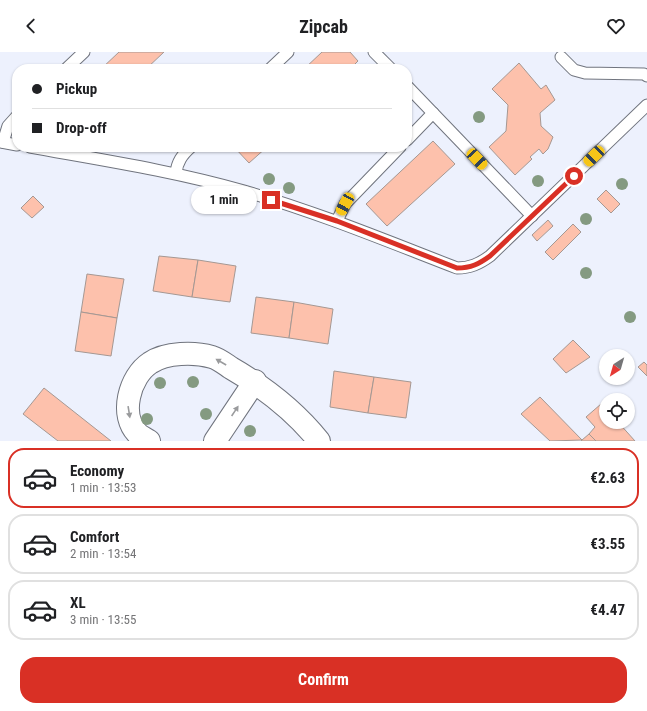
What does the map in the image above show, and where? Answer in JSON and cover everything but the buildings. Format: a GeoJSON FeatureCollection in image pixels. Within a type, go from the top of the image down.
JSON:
{"type":"FeatureCollection","features":[{"type":"Feature","properties":{"kind":"street"},"geometry":{"type":"LineString","coordinates":[[149,441],[138,434],[131,421],[128,405],[130,388],[138,374],[151,362],[172,355],[212,357],[255,381],[304,422],[319,441]]}},
{"type":"Feature","properties":{"kind":"street"},"geometry":{"type":"LineString","coordinates":[[215,441],[255,381]]}},
{"type":"Feature","properties":{"kind":"lane"},"geometry":{"type":"LineString","coordinates":[[71,64],[84,52]]}},
{"type":"Feature","properties":{"kind":"lane"},"geometry":{"type":"LineString","coordinates":[[275,64],[288,52]]}},
{"type":"Feature","properties":{"kind":"lane"},"geometry":{"type":"LineString","coordinates":[[374,52],[385,64]]}},
{"type":"Feature","properties":{"kind":"lane"},"geometry":{"type":"LineString","coordinates":[[561,57],[574,70],[585,73],[644,74],[647,76]]}},
{"type":"Feature","properties":{"kind":"lane"},"geometry":{"type":"LineString","coordinates":[[412,91],[532,216]]}},
{"type":"Feature","properties":{"kind":"lane"},"geometry":{"type":"LineString","coordinates":[[58,152],[176,173],[244,191],[337,221],[457,268],[469,268],[490,256],[647,105]]}},
{"type":"Feature","properties":{"kind":"lane"},"geometry":{"type":"LineString","coordinates":[[412,135],[433,113]]}},
{"type":"Feature","properties":{"kind":"lane"},"geometry":{"type":"LineString","coordinates":[[12,122],[8,126],[2,142],[12,144]]}},
{"type":"Feature","properties":{"kind":"lane"},"geometry":{"type":"LineString","coordinates":[[176,173],[177,164],[185,152]]}},
{"type":"Feature","properties":{"kind":"lane"},"geometry":{"type":"LineString","coordinates":[[337,221],[345,204],[395,152]]}},
{"type":"Feature","properties":{"kind":"route"},"geometry":{"type":"LineString","coordinates":[[271,200],[337,221],[457,268],[469,268],[490,256],[574,176]]}}]}
